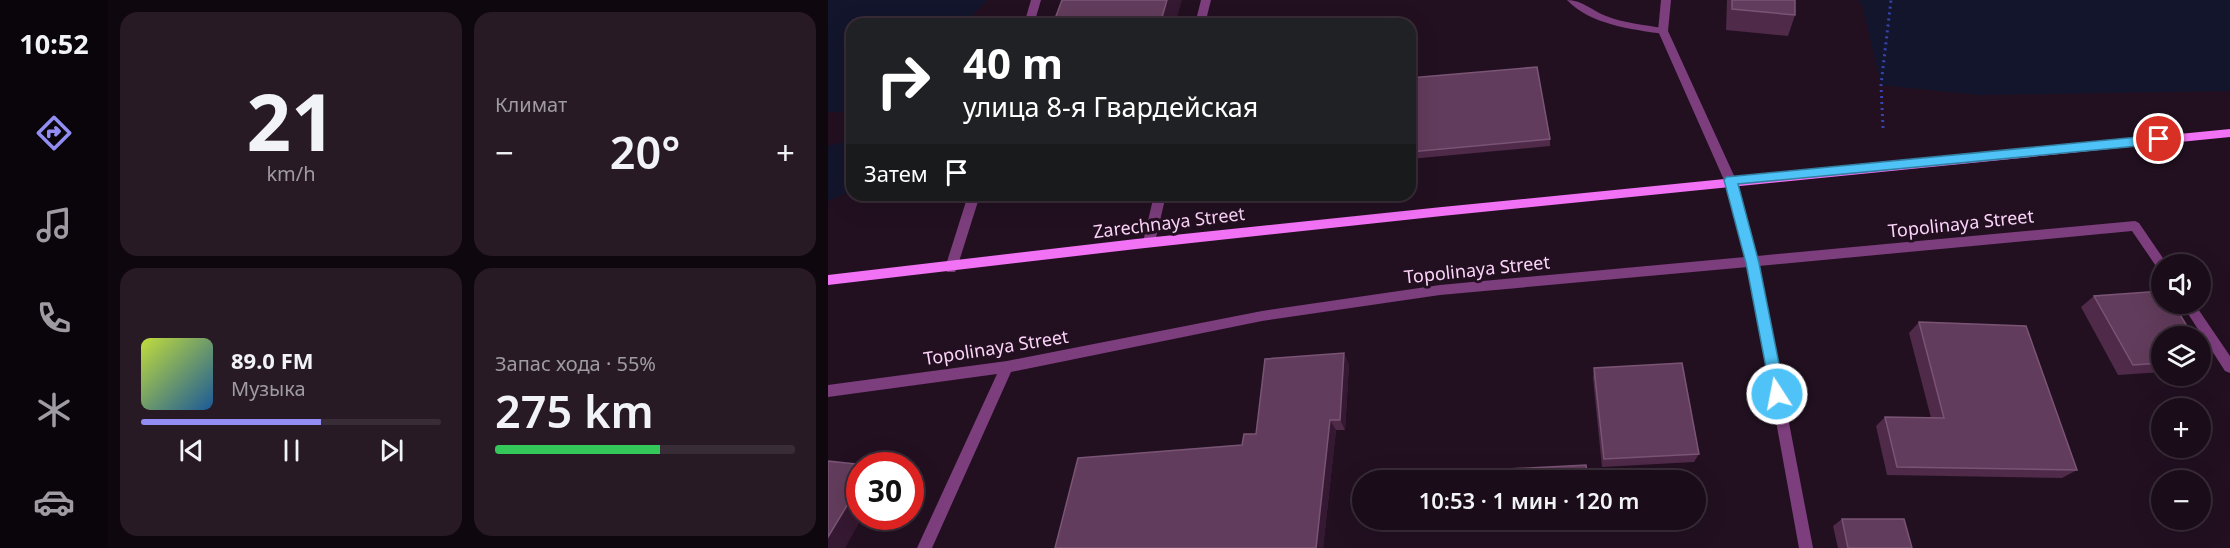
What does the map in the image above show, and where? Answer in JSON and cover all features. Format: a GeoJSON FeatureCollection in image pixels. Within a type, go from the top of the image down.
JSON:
{"type":"FeatureCollection","features":[{"type":"Feature","properties":{"kind":"street"},"geometry":{"type":"LineString","coordinates":[[1031,18],[1036,0]]}},
{"type":"Feature","properties":{"kind":"street"},"geometry":{"type":"LineString","coordinates":[[1202,18],[1206,0]]}},
{"type":"Feature","properties":{"kind":"street"},"geometry":{"type":"LineString","coordinates":[[1572,0],[1587,13],[1614,22],[1663,31]]}},
{"type":"Feature","properties":{"kind":"street"},"geometry":{"type":"LineString","coordinates":[[1666,0],[1663,31],[1730,180],[1752,263],[1806,548]]}},
{"type":"Feature","properties":{"kind":"street","name":"Zarechnaya Street"},"geometry":{"type":"LineString","coordinates":[[828,280],[951,268],[1149,242],[1730,180],[2230,133]]}},
{"type":"Feature","properties":{"kind":"street"},"geometry":{"type":"LineString","coordinates":[[951,268],[972,201]]}},
{"type":"Feature","properties":{"kind":"street"},"geometry":{"type":"LineString","coordinates":[[1149,242],[1159,201]]}},
{"type":"Feature","properties":{"kind":"street","name":"Topolinaya Street"},"geometry":{"type":"LineString","coordinates":[[828,391],[1007,367],[1262,316],[1440,290],[2135,226],[2154,254]]}},
{"type":"Feature","properties":{"kind":"street"},"geometry":{"type":"LineString","coordinates":[[2194,314],[2230,367]]}},
{"type":"Feature","properties":{"kind":"street"},"geometry":{"type":"LineString","coordinates":[[924,548],[1007,367]]}},
{"type":"Feature","properties":{"kind":"path"},"geometry":{"type":"LineString","coordinates":[[1883,128],[1881,85],[1891,0]]}},
{"type":"Feature","properties":{"kind":"shaded area"},"geometry":{"type":"Polygon","coordinates":[[[828,0],[987,0],[970,18],[846,18],[846,111],[828,112],[828,0]]]}},
{"type":"Feature","properties":{"kind":"shaded area"},"geometry":{"type":"Polygon","coordinates":[[[1857,0],[2230,0],[2230,91],[1979,95],[1881,85],[1862,4],[1857,0]]]}},
{"type":"Feature","properties":{"kind":"shaded area"},"geometry":{"type":"Polygon","coordinates":[[[846,142],[846,194],[828,201],[828,146],[846,142]]]}},
{"type":"Feature","properties":{"kind":"building"},"geometry":{"type":"Polygon","coordinates":[[[1062,0],[1167,0],[1162,18],[1055,18],[1062,0]]]}},
{"type":"Feature","properties":{"kind":"building"},"geometry":{"type":"Polygon","coordinates":[[[1732,0],[1795,0],[1795,15],[1732,9],[1732,0]]]}},
{"type":"Feature","properties":{"kind":"building"},"geometry":{"type":"Polygon","coordinates":[[[1537,67],[1550,139],[1416,151],[1416,77],[1537,67]]]}},
{"type":"Feature","properties":{"kind":"building"},"geometry":{"type":"Polygon","coordinates":[[[2151,292],[2151,314],[2180,314],[2187,326],[2151,326],[2151,364],[2133,365],[2094,296],[2151,292]]]}},
{"type":"Feature","properties":{"kind":"building"},"geometry":{"type":"Polygon","coordinates":[[[1919,322],[2026,326],[2077,470],[1897,467],[1885,417],[1944,418],[1919,322]]]}},
{"type":"Feature","properties":{"kind":"building"},"geometry":{"type":"Polygon","coordinates":[[[1344,353],[1340,420],[1330,420],[1316,548],[1055,548],[1078,458],[1242,445],[1244,434],[1256,434],[1265,359],[1344,353]]]}},
{"type":"Feature","properties":{"kind":"building"},"geometry":{"type":"Polygon","coordinates":[[[1682,363],[1699,454],[1604,459],[1594,368],[1682,363]]]}},
{"type":"Feature","properties":{"kind":"building"},"geometry":{"type":"Polygon","coordinates":[[[828,461],[846,463],[846,507],[828,537],[828,461]]]}},
{"type":"Feature","properties":{"kind":"building"},"geometry":{"type":"Polygon","coordinates":[[[1586,465],[1587,470],[1507,470],[1586,465]]]}},
{"type":"Feature","properties":{"kind":"building"},"geometry":{"type":"Polygon","coordinates":[[[1842,519],[1904,519],[1912,548],[1848,548],[1842,519]]]}},
{"type":"Feature","properties":{"kind":"route"},"geometry":{"type":"LineString","coordinates":[[1777,394],[1752,263],[1730,180],[2159,139]]}}]}
